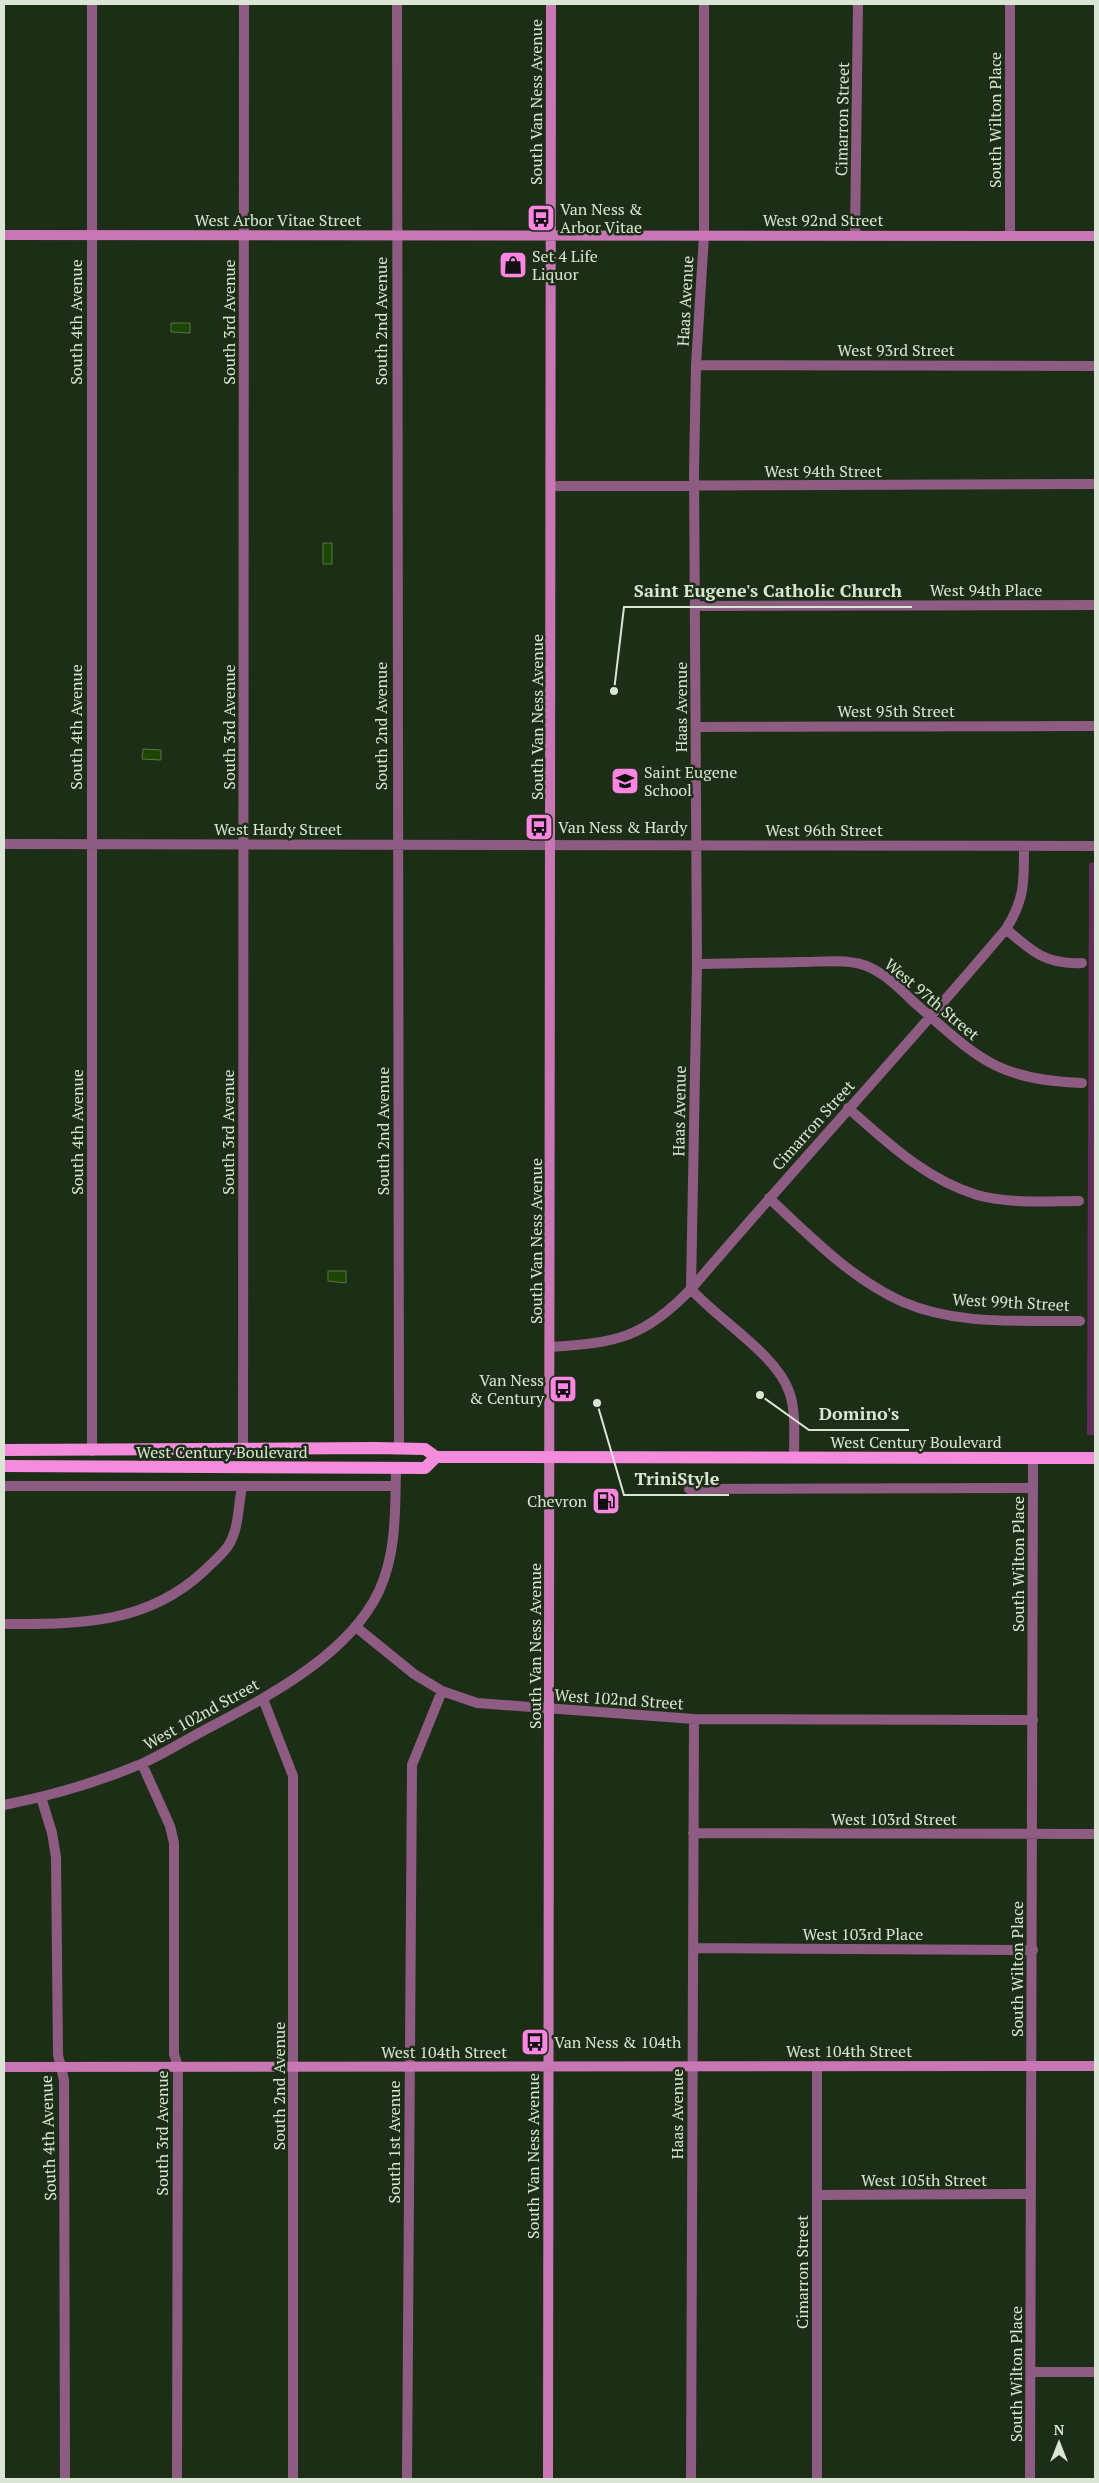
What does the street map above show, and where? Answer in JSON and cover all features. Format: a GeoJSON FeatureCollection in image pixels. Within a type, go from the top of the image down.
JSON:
{"type":"FeatureCollection","features":[{"type":"Feature","properties":{"kind":"main road","name":"West Century Boulevard"},"geometry":{"type":"LineString","coordinates":[[4,1450],[425,1449],[436,1458],[1095,1458]]}},
{"type":"Feature","properties":{"kind":"main road","name":"West Century Boulevard"},"geometry":{"type":"LineString","coordinates":[[4,1466],[425,1468],[436,1458]]}},
{"type":"Feature","properties":{"kind":"street","name":"South 4th Avenue"},"geometry":{"type":"LineString","coordinates":[[92,4],[92,1451]]}},
{"type":"Feature","properties":{"kind":"street","name":"South 3rd Avenue"},"geometry":{"type":"LineString","coordinates":[[243,1450],[244,4]]}},
{"type":"Feature","properties":{"kind":"street","name":"South 2nd Avenue"},"geometry":{"type":"LineString","coordinates":[[397,4],[396,844],[399,1449]]}},
{"type":"Feature","properties":{"kind":"street","name":"South Van Ness Avenue"},"geometry":{"type":"LineString","coordinates":[[548,2479],[552,845],[551,4]]}},
{"type":"Feature","properties":{"kind":"street","name":"Haas Avenue"},"geometry":{"type":"LineString","coordinates":[[691,1289],[697,964],[694,486],[696,365],[704,235],[704,4]]}},
{"type":"Feature","properties":{"kind":"street","name":"Cimarron Street"},"geometry":{"type":"LineString","coordinates":[[855,234],[858,4]]}},
{"type":"Feature","properties":{"kind":"street","name":"South Wilton Place"},"geometry":{"type":"LineString","coordinates":[[1010,4],[1010,236]]}},
{"type":"Feature","properties":{"kind":"street","name":"West Arbor Vitae Street"},"geometry":{"type":"LineString","coordinates":[[4,234],[552,235]]}},
{"type":"Feature","properties":{"kind":"street","name":"West 92nd Street"},"geometry":{"type":"LineString","coordinates":[[552,235],[855,234],[1095,236]]}},
{"type":"Feature","properties":{"kind":"street","name":"West 93rd Street"},"geometry":{"type":"LineString","coordinates":[[696,365],[1095,366]]}},
{"type":"Feature","properties":{"kind":"street","name":"West 94th Street"},"geometry":{"type":"LineString","coordinates":[[551,486],[1095,484]]}},
{"type":"Feature","properties":{"kind":"street","name":"West 94th Place"},"geometry":{"type":"LineString","coordinates":[[696,606],[1095,605]]}},
{"type":"Feature","properties":{"kind":"street","name":"West 95th Street"},"geometry":{"type":"LineString","coordinates":[[696,726],[1095,726]]}},
{"type":"Feature","properties":{"kind":"street","name":"West Hardy Street"},"geometry":{"type":"LineString","coordinates":[[4,844],[552,845]]}},
{"type":"Feature","properties":{"kind":"street","name":"West 96th Street"},"geometry":{"type":"LineString","coordinates":[[552,845],[1095,846]]}},
{"type":"Feature","properties":{"kind":"street","name":"Cimarron Street"},"geometry":{"type":"LineString","coordinates":[[550,1347],[607,1342],[632,1334],[647,1327],[670,1310],[691,1289],[848,1108],[932,1018],[1006,929],[1016,913],[1022,897],[1024,847]]}},
{"type":"Feature","properties":{"kind":"street"},"geometry":{"type":"LineString","coordinates":[[1006,929],[1040,956],[1053,961],[1082,963]]}},
{"type":"Feature","properties":{"kind":"street","name":"West 97th Street"},"geometry":{"type":"LineString","coordinates":[[697,964],[853,963],[871,967],[963,1046],[984,1061],[1006,1072],[1032,1079],[1082,1083]]}},
{"type":"Feature","properties":{"kind":"street"},"geometry":{"type":"LineString","coordinates":[[848,1108],[899,1153],[926,1172],[977,1195],[1002,1199],[1079,1201]]}},
{"type":"Feature","properties":{"kind":"street","name":"West 99th Street"},"geometry":{"type":"LineString","coordinates":[[769,1198],[852,1272],[879,1290],[905,1303],[961,1317],[994,1320],[1080,1321]]}},
{"type":"Feature","properties":{"kind":"street"},"geometry":{"type":"LineString","coordinates":[[691,1289],[766,1358],[784,1382],[791,1396],[794,1458]]}},
{"type":"Feature","properties":{"kind":"street","name":"South Wilton Place"},"geometry":{"type":"LineString","coordinates":[[1030,2479],[1033,1458]]}},
{"type":"Feature","properties":{"kind":"street"},"geometry":{"type":"LineString","coordinates":[[356,1627],[380,1590],[393,1547],[396,1468]]}},
{"type":"Feature","properties":{"kind":"street"},"geometry":{"type":"LineString","coordinates":[[4,1486],[395,1486]]}},
{"type":"Feature","properties":{"kind":"street"},"geometry":{"type":"LineString","coordinates":[[4,1624],[80,1623],[112,1619],[143,1609],[176,1593],[195,1579],[228,1546],[235,1530],[242,1487]]}},
{"type":"Feature","properties":{"kind":"street"},"geometry":{"type":"LineString","coordinates":[[689,1489],[1033,1488]]}},
{"type":"Feature","properties":{"kind":"street","name":"West 102nd Street"},"geometry":{"type":"LineString","coordinates":[[4,1805],[41,1798],[142,1764],[263,1698],[315,1664],[356,1627],[414,1674],[442,1691],[477,1704],[694,1719],[1032,1720]]}},
{"type":"Feature","properties":{"kind":"street","name":"South 1st Avenue"},"geometry":{"type":"LineString","coordinates":[[407,2479],[412,1765],[442,1691]]}},
{"type":"Feature","properties":{"kind":"street","name":"South 2nd Avenue"},"geometry":{"type":"LineString","coordinates":[[263,1698],[293,1776],[293,2479]]}},
{"type":"Feature","properties":{"kind":"street","name":"Haas Avenue"},"geometry":{"type":"LineString","coordinates":[[691,2479],[694,1719]]}},
{"type":"Feature","properties":{"kind":"street","name":"South 3rd Avenue"},"geometry":{"type":"LineString","coordinates":[[142,1764],[170,1826],[174,1844],[174,2054],[178,2067],[178,2479]]}},
{"type":"Feature","properties":{"kind":"street","name":"South 4th Avenue"},"geometry":{"type":"LineString","coordinates":[[41,1798],[52,1833],[56,1858],[58,2055],[64,2080],[64,2479]]}},
{"type":"Feature","properties":{"kind":"street","name":"West 103rd Street"},"geometry":{"type":"LineString","coordinates":[[693,1833],[1095,1834]]}},
{"type":"Feature","properties":{"kind":"street","name":"West 103rd Place"},"geometry":{"type":"LineString","coordinates":[[693,1948],[1033,1950]]}},
{"type":"Feature","properties":{"kind":"street","name":"Cimarron Street"},"geometry":{"type":"LineString","coordinates":[[816,2479],[817,2066]]}},
{"type":"Feature","properties":{"kind":"street","name":"West 104th Street"},"geometry":{"type":"LineString","coordinates":[[4,2067],[1095,2066]]}},
{"type":"Feature","properties":{"kind":"street","name":"West 105th Street"},"geometry":{"type":"LineString","coordinates":[[817,2195],[1031,2194]]}},
{"type":"Feature","properties":{"kind":"street"},"geometry":{"type":"LineString","coordinates":[[1030,2372],[1095,2372]]}},
{"type":"Feature","properties":{"kind":"shaded area"},"geometry":{"type":"Polygon","coordinates":[[[171,323],[190,323],[190,333],[171,332],[171,323]]]}},
{"type":"Feature","properties":{"kind":"shaded area"},"geometry":{"type":"Polygon","coordinates":[[[323,543],[332,543],[332,564],[323,564],[323,543]]]}},
{"type":"Feature","properties":{"kind":"shaded area"},"geometry":{"type":"Polygon","coordinates":[[[143,749],[161,750],[161,760],[142,759],[143,749]]]}},
{"type":"Feature","properties":{"kind":"shaded area"},"geometry":{"type":"Polygon","coordinates":[[[1095,862],[1095,1435],[1087,1435],[1089,863],[1095,862]]]}},
{"type":"Feature","properties":{"kind":"shaded area"},"geometry":{"type":"Polygon","coordinates":[[[328,1271],[346,1271],[346,1283],[328,1281],[328,1271]]]}},
{"type":"Feature","properties":{"kind":"place","name":"Van Ness & Arbor Vitae"},"geometry":{"type":"Point","coordinates":[541,218]}},
{"type":"Feature","properties":{"kind":"place","name":"Set 4 Life Liquor"},"geometry":{"type":"Point","coordinates":[513,265]}},
{"type":"Feature","properties":{"kind":"place","name":"Saint Eugene's Catholic Church"},"geometry":{"type":"Point","coordinates":[614,691]}},
{"type":"Feature","properties":{"kind":"place","name":"Saint Eugene School"},"geometry":{"type":"Point","coordinates":[625,781]}},
{"type":"Feature","properties":{"kind":"place","name":"Van Ness & Hardy"},"geometry":{"type":"Point","coordinates":[539,827]}},
{"type":"Feature","properties":{"kind":"place","name":"Van Ness & Century"},"geometry":{"type":"Point","coordinates":[563,1389]}},
{"type":"Feature","properties":{"kind":"place","name":"Domino's"},"geometry":{"type":"Point","coordinates":[760,1395]}},
{"type":"Feature","properties":{"kind":"place","name":"TriniStyle"},"geometry":{"type":"Point","coordinates":[597,1403]}},
{"type":"Feature","properties":{"kind":"place","name":"Chevron"},"geometry":{"type":"Point","coordinates":[606,1501]}},
{"type":"Feature","properties":{"kind":"place","name":"Van Ness & 104th"},"geometry":{"type":"Point","coordinates":[535,2042]}}]}
